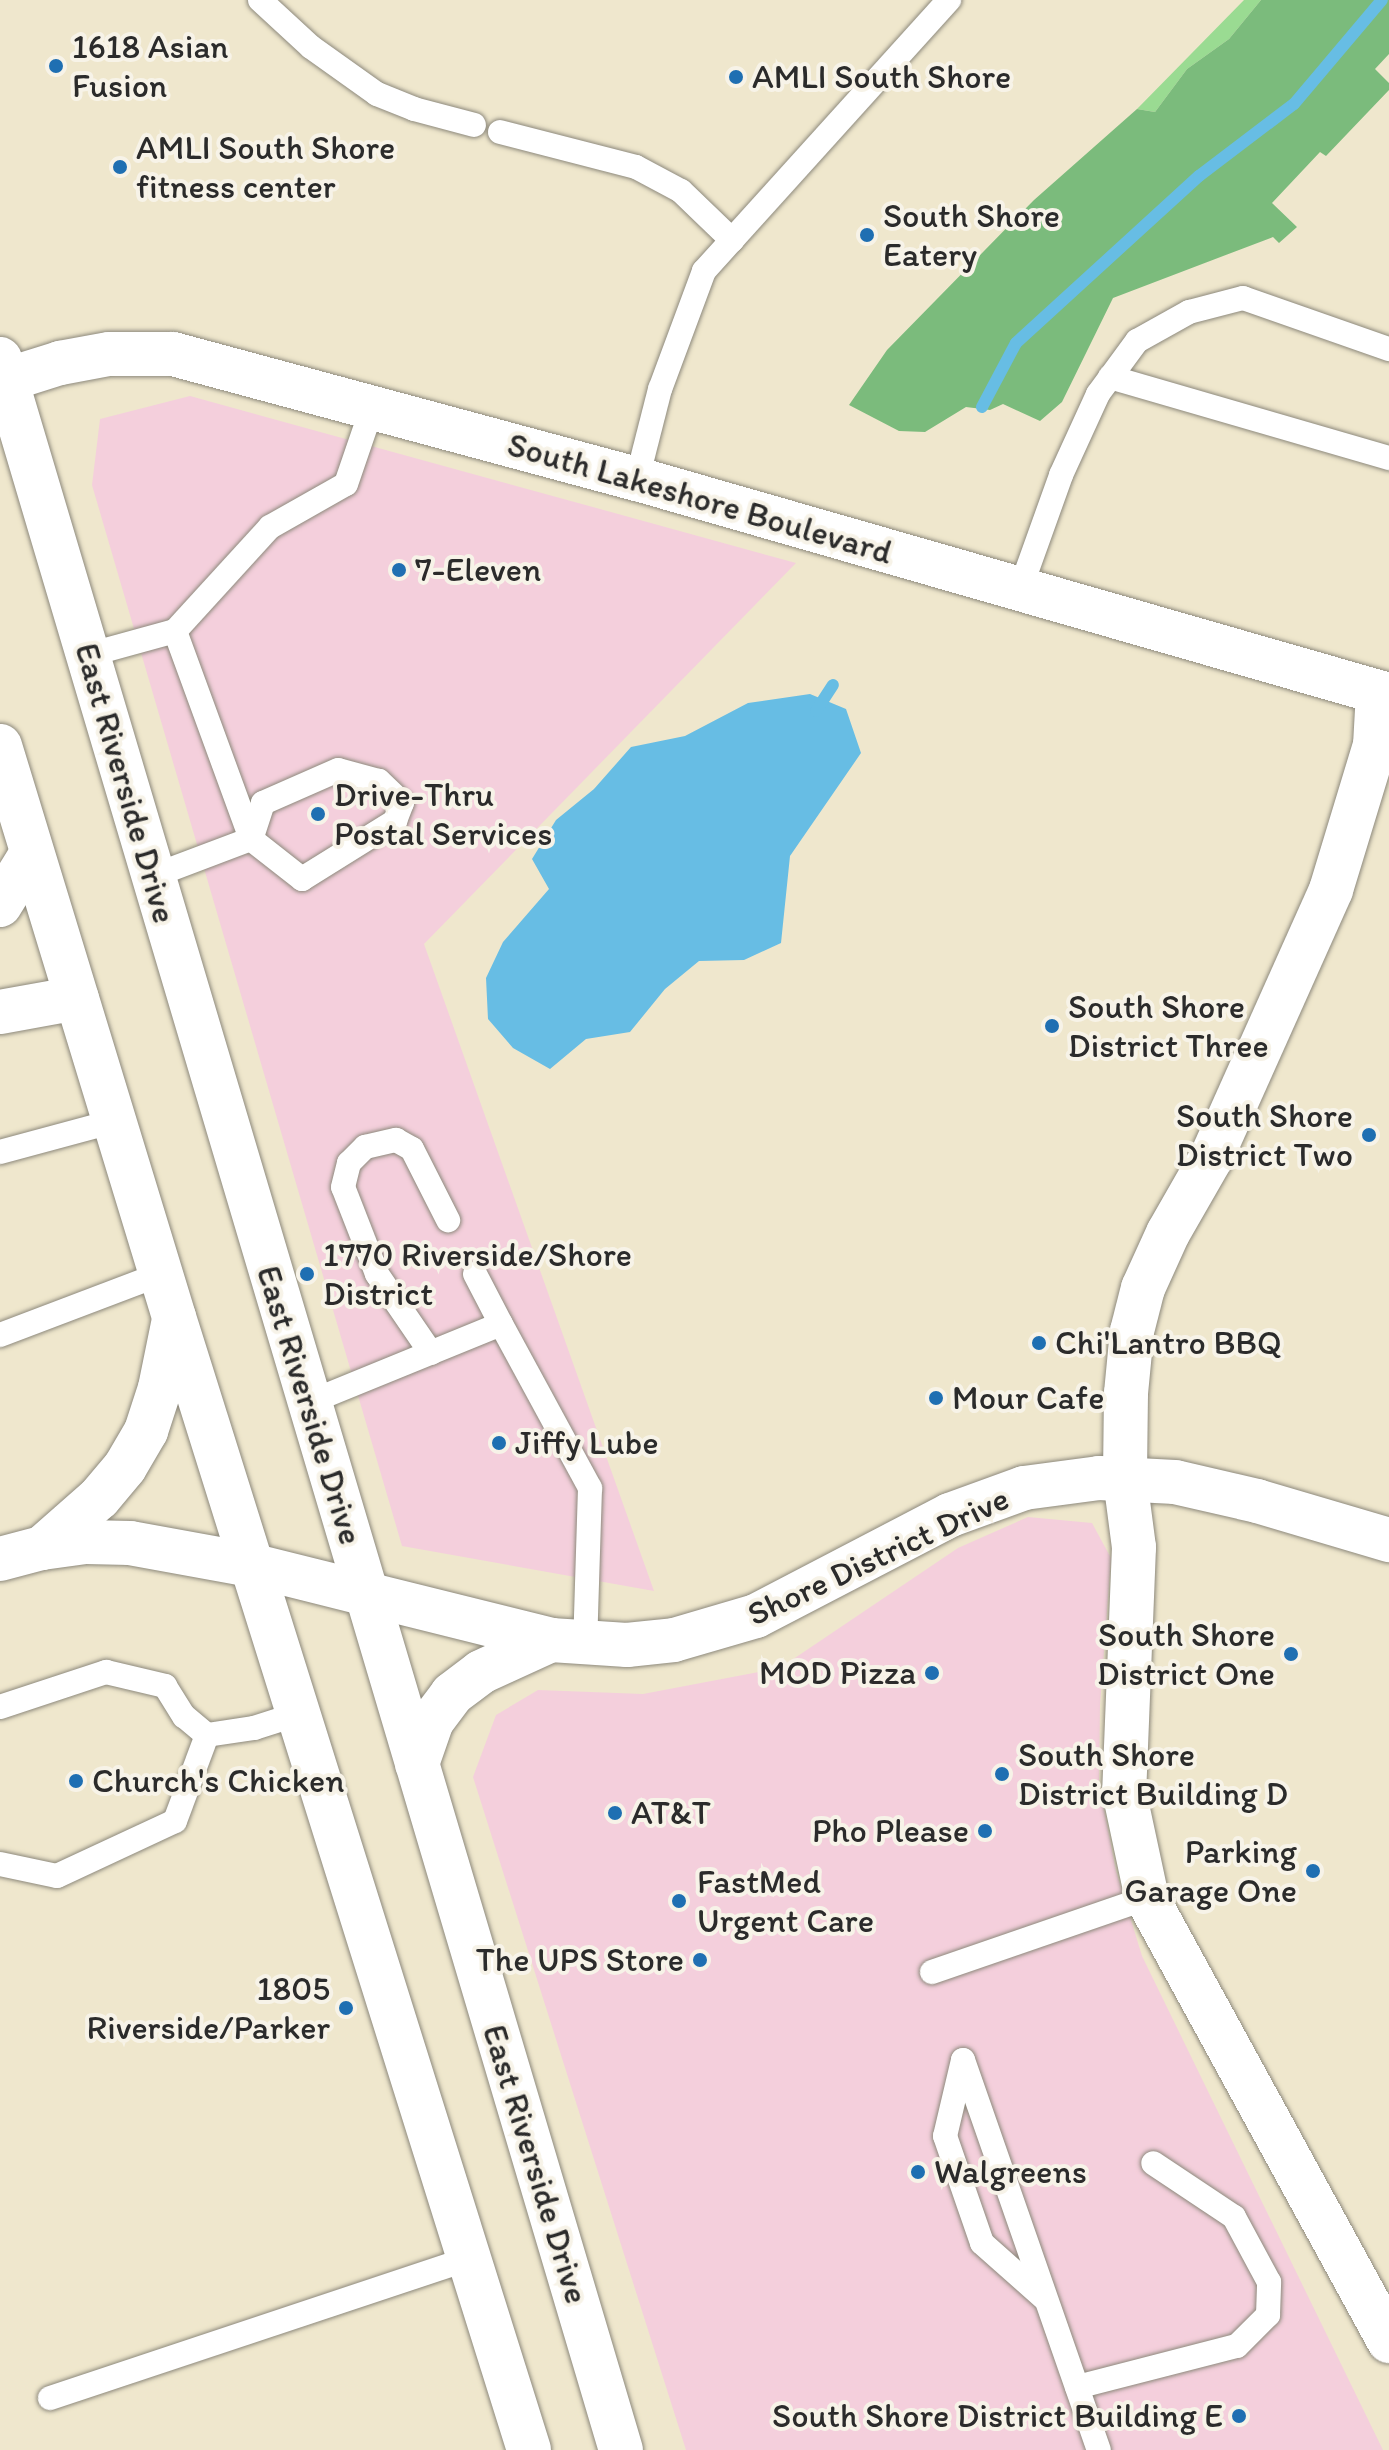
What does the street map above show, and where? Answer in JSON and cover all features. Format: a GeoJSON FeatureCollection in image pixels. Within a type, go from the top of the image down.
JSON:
{"type":"FeatureCollection","features":[{"type":"Feature","properties":{"kind":"main road","name":"South Lakeshore Boulevard"},"geometry":{"type":"LineString","coordinates":[[2,376],[109,354],[173,354],[637,479],[1021,587],[1383,694]]}},
{"type":"Feature","properties":{"kind":"main road","name":"East Riverside Drive"},"geometry":{"type":"LineString","coordinates":[[2,376],[88,655],[621,2450]]}},
{"type":"Feature","properties":{"kind":"main road"},"geometry":{"type":"LineString","coordinates":[[1383,694],[1375,745],[1331,890],[1211,1158],[1168,1233],[1143,1288],[1132,1331],[1126,1393],[1125,1479],[1134,1547],[1124,1791],[1147,1898],[1389,2341]]}},
{"type":"Feature","properties":{"kind":"main road"},"geometry":{"type":"LineString","coordinates":[[0,746],[174,1317],[529,2450]]}},
{"type":"Feature","properties":{"kind":"main road"},"geometry":{"type":"LineString","coordinates":[[0,905],[32,853]]}},
{"type":"Feature","properties":{"kind":"main road"},"geometry":{"type":"LineString","coordinates":[[0,1012],[77,998]]}},
{"type":"Feature","properties":{"kind":"main road"},"geometry":{"type":"LineString","coordinates":[[42,1548],[99,1498],[146,1431],[160,1388],[174,1317]]}},
{"type":"Feature","properties":{"kind":"main road","name":"Shore District Drive"},"geometry":{"type":"LineString","coordinates":[[0,1559],[42,1548],[86,1542],[130,1543],[251,1565],[568,1642],[627,1645],[714,1631],[756,1616],[950,1515],[1024,1488],[1099,1478],[1175,1482],[1257,1501],[1389,1540]]}},
{"type":"Feature","properties":{"kind":"main road"},"geometry":{"type":"LineString","coordinates":[[417,1764],[432,1721],[452,1694],[481,1672],[568,1642]]}},
{"type":"Feature","properties":{"kind":"lane"},"geometry":{"type":"LineString","coordinates":[[260,0],[311,47],[377,94],[414,109],[474,125]]}},
{"type":"Feature","properties":{"kind":"lane"},"geometry":{"type":"LineString","coordinates":[[637,479],[660,389],[704,271],[949,0]]}},
{"type":"Feature","properties":{"kind":"lane"},"geometry":{"type":"LineString","coordinates":[[500,132],[636,167],[681,191],[732,240]]}},
{"type":"Feature","properties":{"kind":"lane"},"geometry":{"type":"LineString","coordinates":[[1021,587],[1061,475],[1098,394],[1137,341],[1189,312],[1243,298],[1389,349]]}},
{"type":"Feature","properties":{"kind":"lane"},"geometry":{"type":"LineString","coordinates":[[1110,377],[1389,458]]}},
{"type":"Feature","properties":{"kind":"lane"},"geometry":{"type":"LineString","coordinates":[[88,655],[175,631],[270,527],[346,484],[372,408]]}},
{"type":"Feature","properties":{"kind":"lane"},"geometry":{"type":"LineString","coordinates":[[175,631],[251,839],[302,879],[395,821],[402,803],[379,781],[338,770],[263,803],[251,839]]}},
{"type":"Feature","properties":{"kind":"lane"},"geometry":{"type":"LineString","coordinates":[[153,876],[251,839]]}},
{"type":"Feature","properties":{"kind":"lane"},"geometry":{"type":"LineString","coordinates":[[0,1152],[115,1121]]}},
{"type":"Feature","properties":{"kind":"lane"},"geometry":{"type":"LineString","coordinates":[[431,1353],[377,1274],[343,1187],[349,1163],[365,1147],[396,1140],[412,1149],[448,1220]]}},
{"type":"Feature","properties":{"kind":"lane"},"geometry":{"type":"LineString","coordinates":[[0,1335],[161,1274]]}},
{"type":"Feature","properties":{"kind":"lane"},"geometry":{"type":"LineString","coordinates":[[475,1274],[590,1488],[568,1642]]}},
{"type":"Feature","properties":{"kind":"lane"},"geometry":{"type":"LineString","coordinates":[[310,1402],[501,1324]]}},
{"type":"Feature","properties":{"kind":"lane"},"geometry":{"type":"LineString","coordinates":[[0,1707],[106,1672],[165,1686],[184,1716],[207,1735],[254,1728],[298,1714]]}},
{"type":"Feature","properties":{"kind":"lane"},"geometry":{"type":"LineString","coordinates":[[0,1864],[57,1876],[175,1821],[207,1735]]}},
{"type":"Feature","properties":{"kind":"lane"},"geometry":{"type":"LineString","coordinates":[[932,1972],[1147,1898]]}},
{"type":"Feature","properties":{"kind":"lane"},"geometry":{"type":"LineString","coordinates":[[1046,2300],[982,2243],[963,2189],[945,2136],[963,2060],[1099,2450]]}},
{"type":"Feature","properties":{"kind":"lane"},"geometry":{"type":"LineString","coordinates":[[1077,2387],[1237,2346],[1268,2315],[1269,2282],[1234,2217],[1153,2163]]}},
{"type":"Feature","properties":{"kind":"lane"},"geometry":{"type":"LineString","coordinates":[[50,2398],[469,2259]]}},
{"type":"Feature","properties":{"kind":"shaded area"},"geometry":{"type":"Polygon","coordinates":[[[190,396],[796,563],[424,944],[654,1591],[402,1546],[92,485],[100,419],[190,396]]]}},
{"type":"Feature","properties":{"kind":"shaded area"},"geometry":{"type":"Polygon","coordinates":[[[1028,1517],[1092,1523],[1111,1558],[1100,1705],[1099,1783],[1116,1871],[1142,1956],[1383,2450],[686,2450],[473,1777],[496,1715],[538,1690],[643,1694],[780,1668],[958,1548],[1028,1517]]]}},
{"type":"Feature","properties":{"kind":"green space"},"geometry":{"type":"Polygon","coordinates":[[[1244,0],[1261,0],[1229,39],[1187,69],[1155,112],[1137,109],[1244,0]]]}},
{"type":"Feature","properties":{"kind":"green space"},"geometry":{"type":"Polygon","coordinates":[[[1261,0],[1389,0],[1389,54],[1375,69],[1389,83],[1389,90],[1326,156],[1320,152],[1272,203],[1297,227],[1279,243],[1273,237],[1113,298],[1062,402],[1040,421],[1003,404],[990,410],[966,407],[925,432],[899,431],[849,405],[887,350],[1034,200],[1137,109],[1155,112],[1187,69],[1229,39],[1261,0]]]}},
{"type":"Feature","properties":{"kind":"water"},"geometry":{"type":"Polygon","coordinates":[[[810,694],[846,709],[861,753],[790,856],[781,943],[744,960],[699,961],[665,989],[630,1032],[586,1039],[550,1069],[513,1048],[488,1019],[486,978],[503,942],[549,889],[532,859],[556,820],[594,789],[631,747],[685,736],[748,703],[810,694]]]}},
{"type":"Feature","properties":{"kind":"waterway"},"geometry":{"type":"LineString","coordinates":[[982,407],[1016,343],[1199,176],[1294,104],[1382,0]]}},
{"type":"Feature","properties":{"kind":"waterway"},"geometry":{"type":"LineString","coordinates":[[816,711],[833,685]]}},
{"type":"Feature","properties":{"kind":"place","name":"1618 Asian Fusion"},"geometry":{"type":"Point","coordinates":[56,66]}},
{"type":"Feature","properties":{"kind":"place","name":"AMLI South Shore"},"geometry":{"type":"Point","coordinates":[736,77]}},
{"type":"Feature","properties":{"kind":"place","name":"AMLI South Shore fitness center"},"geometry":{"type":"Point","coordinates":[120,167]}},
{"type":"Feature","properties":{"kind":"place","name":"South Shore Eatery"},"geometry":{"type":"Point","coordinates":[867,235]}},
{"type":"Feature","properties":{"kind":"place","name":"7-Eleven"},"geometry":{"type":"Point","coordinates":[399,570]}},
{"type":"Feature","properties":{"kind":"place","name":"Drive-Thru Postal Services"},"geometry":{"type":"Point","coordinates":[318,814]}},
{"type":"Feature","properties":{"kind":"place","name":"South Shore District Three"},"geometry":{"type":"Point","coordinates":[1052,1026]}},
{"type":"Feature","properties":{"kind":"place","name":"South Shore District Two"},"geometry":{"type":"Point","coordinates":[1369,1135]}},
{"type":"Feature","properties":{"kind":"place","name":"1770 Riverside/Shore District"},"geometry":{"type":"Point","coordinates":[307,1274]}},
{"type":"Feature","properties":{"kind":"place","name":"Chi'Lantro BBQ"},"geometry":{"type":"Point","coordinates":[1039,1343]}},
{"type":"Feature","properties":{"kind":"place","name":"Mour Cafe"},"geometry":{"type":"Point","coordinates":[936,1398]}},
{"type":"Feature","properties":{"kind":"place","name":"Jiffy Lube"},"geometry":{"type":"Point","coordinates":[499,1443]}},
{"type":"Feature","properties":{"kind":"place","name":"South Shore District One"},"geometry":{"type":"Point","coordinates":[1291,1654]}},
{"type":"Feature","properties":{"kind":"place","name":"MOD Pizza"},"geometry":{"type":"Point","coordinates":[932,1673]}},
{"type":"Feature","properties":{"kind":"place","name":"South Shore District Building D"},"geometry":{"type":"Point","coordinates":[1002,1774]}},
{"type":"Feature","properties":{"kind":"place","name":"Church's Chicken"},"geometry":{"type":"Point","coordinates":[76,1781]}},
{"type":"Feature","properties":{"kind":"place","name":"AT&T"},"geometry":{"type":"Point","coordinates":[615,1813]}},
{"type":"Feature","properties":{"kind":"place","name":"Pho Please"},"geometry":{"type":"Point","coordinates":[985,1831]}},
{"type":"Feature","properties":{"kind":"place","name":"Parking Garage One"},"geometry":{"type":"Point","coordinates":[1313,1871]}},
{"type":"Feature","properties":{"kind":"place","name":"FastMed Urgent Care"},"geometry":{"type":"Point","coordinates":[679,1901]}},
{"type":"Feature","properties":{"kind":"place","name":"The UPS Store"},"geometry":{"type":"Point","coordinates":[700,1960]}},
{"type":"Feature","properties":{"kind":"place","name":"1805 Riverside/Parker"},"geometry":{"type":"Point","coordinates":[346,2008]}},
{"type":"Feature","properties":{"kind":"place","name":"Walgreens"},"geometry":{"type":"Point","coordinates":[918,2172]}},
{"type":"Feature","properties":{"kind":"place","name":"South Shore District Building E"},"geometry":{"type":"Point","coordinates":[1239,2416]}}]}
